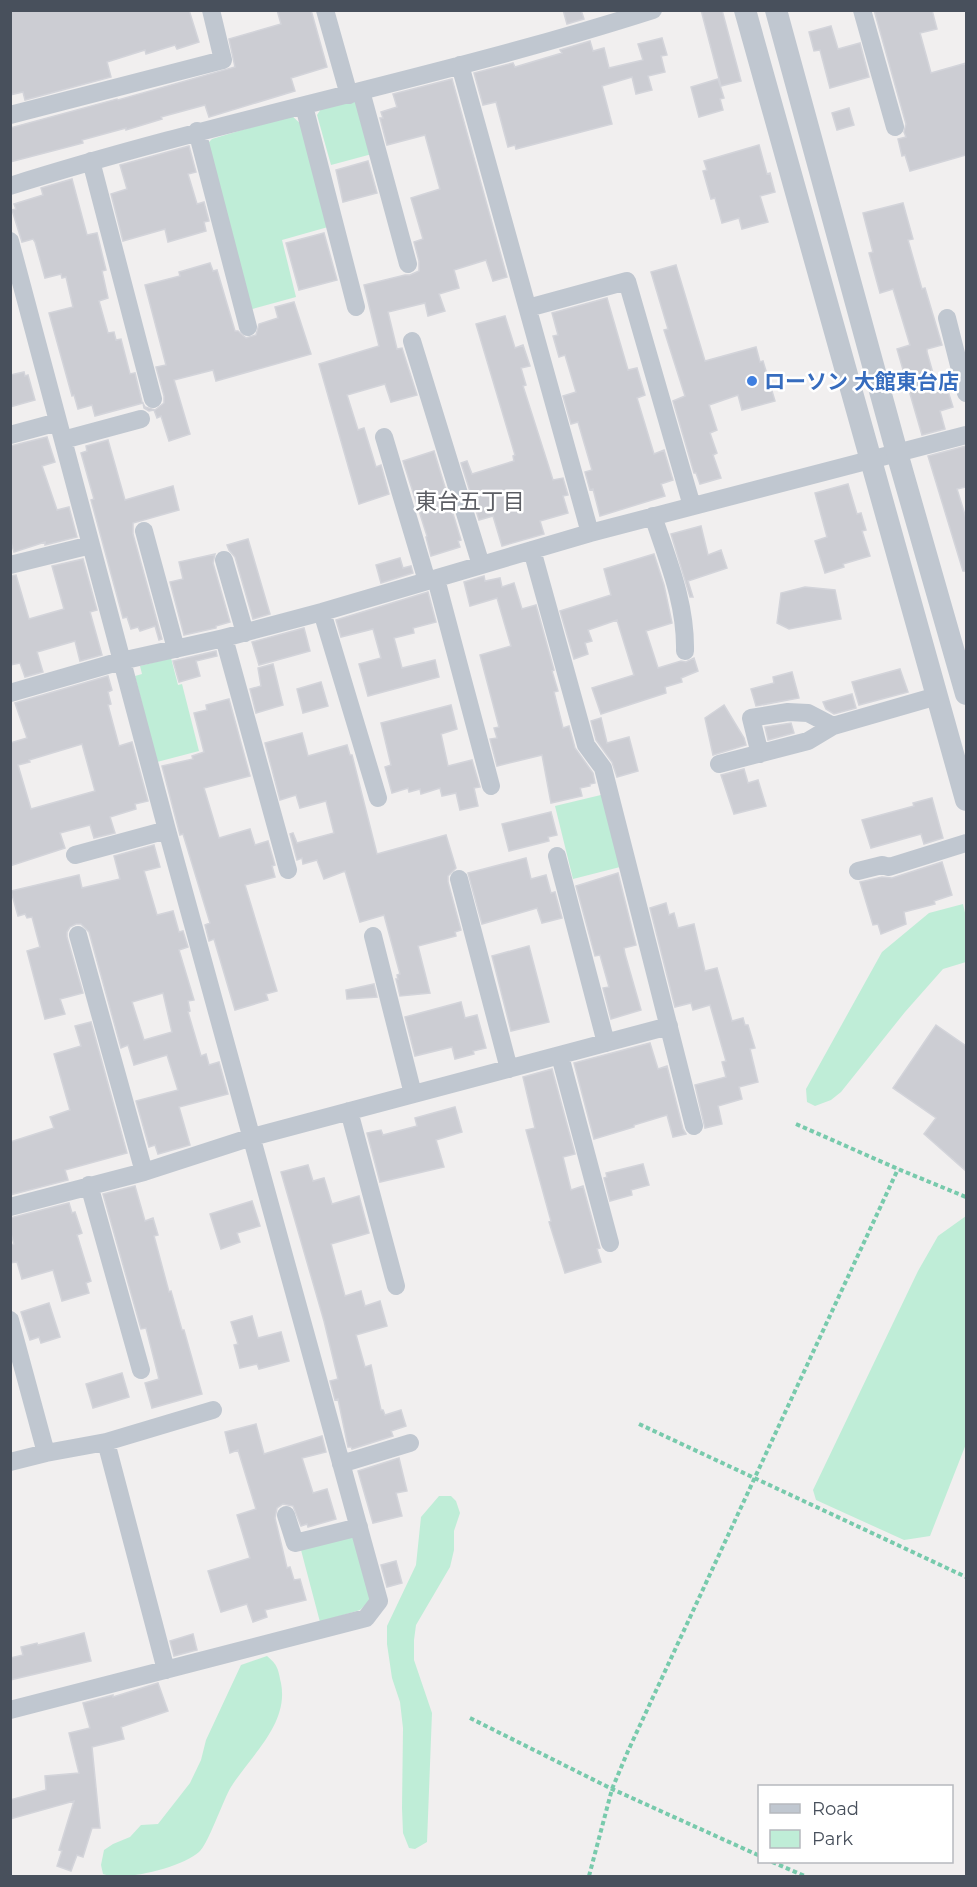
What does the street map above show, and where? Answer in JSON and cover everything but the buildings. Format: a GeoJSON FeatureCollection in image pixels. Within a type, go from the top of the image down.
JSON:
{"type":"FeatureCollection","features":[{"type":"Feature","properties":{"kind":"street"},"geometry":{"type":"LineString","coordinates":[[10,115],[223,60],[212,10]]}},
{"type":"Feature","properties":{"kind":"street"},"geometry":{"type":"LineString","coordinates":[[326,10],[355,93],[408,264]]}},
{"type":"Feature","properties":{"kind":"street"},"geometry":{"type":"LineString","coordinates":[[10,186],[197,131],[304,106],[460,64],[620,15],[653,10]]}},
{"type":"Feature","properties":{"kind":"street"},"geometry":{"type":"LineString","coordinates":[[745,10],[966,800]]}},
{"type":"Feature","properties":{"kind":"street"},"geometry":{"type":"LineString","coordinates":[[776,10],[897,453],[966,694]]}},
{"type":"Feature","properties":{"kind":"street"},"geometry":{"type":"LineString","coordinates":[[862,10],[896,128]]}},
{"type":"Feature","properties":{"kind":"street"},"geometry":{"type":"LineString","coordinates":[[460,64],[590,532]]}},
{"type":"Feature","properties":{"kind":"street"},"geometry":{"type":"LineString","coordinates":[[304,106],[356,308]]}},
{"type":"Feature","properties":{"kind":"street"},"geometry":{"type":"LineString","coordinates":[[197,131],[248,327]]}},
{"type":"Feature","properties":{"kind":"street"},"geometry":{"type":"LineString","coordinates":[[91,161],[153,399]]}},
{"type":"Feature","properties":{"kind":"street"},"geometry":{"type":"LineString","coordinates":[[10,241],[121,661],[379,1601],[366,1618],[166,1670],[12,1705]]}},
{"type":"Feature","properties":{"kind":"street"},"geometry":{"type":"LineString","coordinates":[[528,308],[627,281],[692,506]]}},
{"type":"Feature","properties":{"kind":"street"},"geometry":{"type":"LineString","coordinates":[[947,318],[966,393]]}},
{"type":"Feature","properties":{"kind":"street"},"geometry":{"type":"LineString","coordinates":[[412,341],[481,565]]}},
{"type":"Feature","properties":{"kind":"street"},"geometry":{"type":"LineString","coordinates":[[10,435],[61,431],[141,419]]}},
{"type":"Feature","properties":{"kind":"street"},"geometry":{"type":"LineString","coordinates":[[10,693],[121,661],[225,638],[322,612],[590,532],[966,435]]}},
{"type":"Feature","properties":{"kind":"street"},"geometry":{"type":"LineString","coordinates":[[384,437],[431,580],[491,786]]}},
{"type":"Feature","properties":{"kind":"street"},"geometry":{"type":"LineString","coordinates":[[653,516],[677,587],[686,624],[685,651]]}},
{"type":"Feature","properties":{"kind":"street"},"geometry":{"type":"LineString","coordinates":[[144,531],[176,649]]}},
{"type":"Feature","properties":{"kind":"street"},"geometry":{"type":"LineString","coordinates":[[10,565],[91,545]]}},
{"type":"Feature","properties":{"kind":"street"},"geometry":{"type":"LineString","coordinates":[[532,550],[586,745],[603,768],[694,1126]]}},
{"type":"Feature","properties":{"kind":"street"},"geometry":{"type":"LineString","coordinates":[[224,560],[245,633]]}},
{"type":"Feature","properties":{"kind":"street"},"geometry":{"type":"LineString","coordinates":[[322,612],[378,798]]}},
{"type":"Feature","properties":{"kind":"street"},"geometry":{"type":"LineString","coordinates":[[225,638],[288,870]]}},
{"type":"Feature","properties":{"kind":"street"},"geometry":{"type":"LineString","coordinates":[[719,764],[808,741],[833,726],[938,696]]}},
{"type":"Feature","properties":{"kind":"street"},"geometry":{"type":"LineString","coordinates":[[760,754],[751,718],[788,712],[808,713],[833,726]]}},
{"type":"Feature","properties":{"kind":"street"},"geometry":{"type":"LineString","coordinates":[[75,855],[167,830]]}},
{"type":"Feature","properties":{"kind":"street"},"geometry":{"type":"LineString","coordinates":[[858,871],[882,865],[889,867],[966,843]]}},
{"type":"Feature","properties":{"kind":"street"},"geometry":{"type":"LineString","coordinates":[[557,856],[606,1043]]}},
{"type":"Feature","properties":{"kind":"street"},"geometry":{"type":"LineString","coordinates":[[459,879],[509,1069]]}},
{"type":"Feature","properties":{"kind":"street"},"geometry":{"type":"LineString","coordinates":[[78,935],[144,1172]]}},
{"type":"Feature","properties":{"kind":"street"},"geometry":{"type":"LineString","coordinates":[[373,936],[413,1094]]}},
{"type":"Feature","properties":{"kind":"street"},"geometry":{"type":"LineString","coordinates":[[10,1207],[144,1172],[252,1137],[669,1026]]}},
{"type":"Feature","properties":{"kind":"street"},"geometry":{"type":"LineString","coordinates":[[560,1056],[610,1243]]}},
{"type":"Feature","properties":{"kind":"street"},"geometry":{"type":"LineString","coordinates":[[350,1111],[396,1286]]}},
{"type":"Feature","properties":{"kind":"street"},"geometry":{"type":"LineString","coordinates":[[89,1185],[141,1370]]}},
{"type":"Feature","properties":{"kind":"street"},"geometry":{"type":"LineString","coordinates":[[10,1320],[46,1453]]}},
{"type":"Feature","properties":{"kind":"street"},"geometry":{"type":"LineString","coordinates":[[10,1462],[105,1442],[213,1410]]}},
{"type":"Feature","properties":{"kind":"street"},"geometry":{"type":"LineString","coordinates":[[105,1442],[166,1670]]}},
{"type":"Feature","properties":{"kind":"street"},"geometry":{"type":"LineString","coordinates":[[341,1464],[410,1443]]}},
{"type":"Feature","properties":{"kind":"street"},"geometry":{"type":"LineString","coordinates":[[286,1515],[295,1543],[359,1527]]}},
{"type":"Feature","properties":{"kind":"path"},"geometry":{"type":"LineString","coordinates":[[796,1124],[966,1197]]}},
{"type":"Feature","properties":{"kind":"path"},"geometry":{"type":"LineString","coordinates":[[589,1876],[612,1789],[898,1169]]}},
{"type":"Feature","properties":{"kind":"path"},"geometry":{"type":"LineString","coordinates":[[639,1424],[966,1577]]}},
{"type":"Feature","properties":{"kind":"path"},"geometry":{"type":"LineString","coordinates":[[470,1718],[612,1789],[758,1856]]}},
{"type":"Feature","properties":{"kind":"path"},"geometry":{"type":"LineString","coordinates":[[774,1863],[805,1876]]}},
{"type":"Feature","properties":{"kind":"green space"},"geometry":{"type":"Polygon","coordinates":[[[357,100],[372,154],[331,165],[317,115],[321,109],[357,100]]]}},
{"type":"Feature","properties":{"kind":"green space"},"geometry":{"type":"Polygon","coordinates":[[[291,115],[303,126],[328,227],[282,240],[296,297],[249,310],[208,143],[212,139],[291,115]]]}},
{"type":"Feature","properties":{"kind":"green space"},"geometry":{"type":"Polygon","coordinates":[[[171,658],[178,685],[182,684],[199,751],[157,762],[135,676],[142,674],[140,666],[171,658]]]}},
{"type":"Feature","properties":{"kind":"green space"},"geometry":{"type":"Polygon","coordinates":[[[605,794],[624,866],[573,879],[555,806],[605,794]]]}},
{"type":"Feature","properties":{"kind":"green space"},"geometry":{"type":"Polygon","coordinates":[[[963,904],[966,917],[966,962],[943,969],[905,1012],[841,1092],[831,1100],[815,1106],[807,1102],[806,1089],[882,952],[929,913],[963,904]]]}},
{"type":"Feature","properties":{"kind":"green space"},"geometry":{"type":"Polygon","coordinates":[[[966,1216],[966,1444],[930,1536],[904,1540],[816,1500],[813,1490],[918,1271],[938,1236],[966,1216]]]}},
{"type":"Feature","properties":{"kind":"green space"},"geometry":{"type":"Polygon","coordinates":[[[439,1496],[451,1496],[456,1501],[460,1513],[454,1531],[454,1550],[450,1567],[416,1625],[414,1660],[432,1713],[427,1842],[415,1849],[409,1848],[403,1833],[403,1728],[400,1702],[392,1678],[387,1626],[416,1565],[421,1517],[439,1496]]]}},
{"type":"Feature","properties":{"kind":"green space"},"geometry":{"type":"Polygon","coordinates":[[[356,1534],[373,1598],[360,1610],[320,1622],[301,1550],[356,1534]]]}},
{"type":"Feature","properties":{"kind":"green space"},"geometry":{"type":"Polygon","coordinates":[[[267,1656],[275,1665],[280,1678],[282,1698],[279,1712],[266,1738],[231,1787],[203,1848],[191,1858],[153,1872],[125,1876],[103,1874],[101,1865],[104,1850],[130,1837],[141,1825],[158,1824],[190,1783],[201,1760],[206,1740],[241,1665],[267,1656]]]}},
{"type":"Feature","properties":{"kind":"place","name":"ローソン 大館東台店"},"geometry":{"type":"Point","coordinates":[752,381]}},
{"type":"Feature","properties":{"kind":"district","name":"東台五丁目"},"geometry":{"type":"Point","coordinates":[470,501]}}]}
